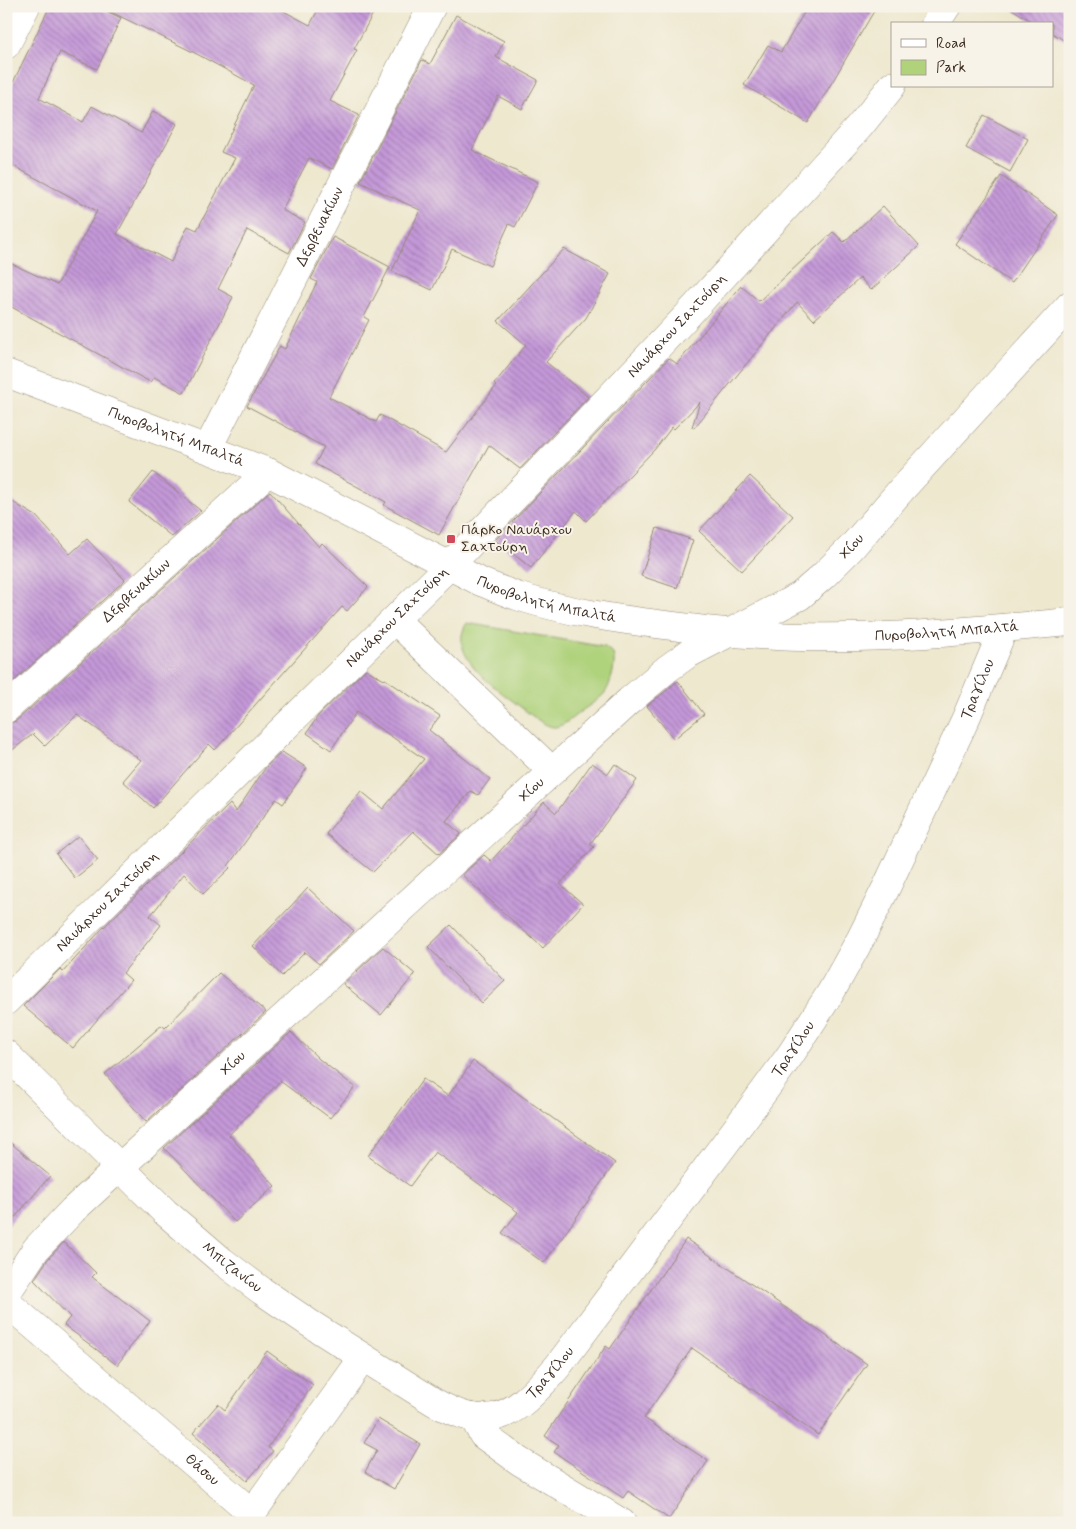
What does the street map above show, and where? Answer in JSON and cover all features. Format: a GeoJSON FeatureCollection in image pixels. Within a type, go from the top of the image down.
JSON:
{"type":"FeatureCollection","features":[{"type":"Feature","properties":{"kind":"street"},"geometry":{"type":"LineString","coordinates":[[6,45],[26,6]]}},
{"type":"Feature","properties":{"kind":"street","name":"Δερβενακίων"},"geometry":{"type":"LineString","coordinates":[[208,448],[432,6]]}},
{"type":"Feature","properties":{"kind":"street"},"geometry":{"type":"LineString","coordinates":[[936,22],[948,6]]}},
{"type":"Feature","properties":{"kind":"street","name":"Ναυάρχου Σαχτούρη"},"geometry":{"type":"LineString","coordinates":[[6,1002],[449,566],[692,310],[860,126],[891,87]]}},
{"type":"Feature","properties":{"kind":"street","name":"Χίου"},"geometry":{"type":"LineString","coordinates":[[6,1294],[36,1249],[72,1210],[629,701],[688,654],[800,596],[823,576],[851,548],[902,489],[1070,305]]}},
{"type":"Feature","properties":{"kind":"street","name":"Πυροβολητή Μπαλτά"},"geometry":{"type":"LineString","coordinates":[[8,377],[208,448],[268,472],[449,566],[518,596],[572,611],[616,619],[730,632],[801,637],[850,637],[1070,622]]}},
{"type":"Feature","properties":{"kind":"street","name":"Δερβενακίων"},"geometry":{"type":"LineString","coordinates":[[6,709],[268,472]]}},
{"type":"Feature","properties":{"kind":"street"},"geometry":{"type":"LineString","coordinates":[[395,620],[552,771]]}},
{"type":"Feature","properties":{"kind":"street","name":"Τραγίλου"},"geometry":{"type":"LineString","coordinates":[[486,1416],[526,1400],[558,1366],[796,1046],[830,992],[865,930],[966,718],[1004,628]]}},
{"type":"Feature","properties":{"kind":"street","name":"Μπιζανίου"},"geometry":{"type":"LineString","coordinates":[[6,1054],[165,1212],[222,1261],[262,1292],[434,1402],[462,1414],[486,1416]]}},
{"type":"Feature","properties":{"kind":"street","name":"Θάσου"},"geometry":{"type":"LineString","coordinates":[[6,1302],[252,1513],[364,1358]]}},
{"type":"Feature","properties":{"kind":"street"},"geometry":{"type":"LineString","coordinates":[[486,1416],[483,1435],[519,1461],[622,1523]]}},
{"type":"Feature","properties":{"kind":"green space"},"geometry":{"type":"Polygon","coordinates":[[[467,623],[605,647],[613,654],[614,658],[612,675],[608,686],[601,697],[566,723],[556,727],[549,726],[535,718],[498,690],[476,670],[468,659],[463,647],[462,635],[467,623]]]}},
{"type":"Feature","properties":{"kind":"building"},"geometry":{"type":"Polygon","coordinates":[[[50,6],[96,6],[121,18],[97,69],[60,52],[39,98],[83,122],[92,106],[141,133],[153,111],[177,124],[117,234],[171,262],[188,226],[197,230],[235,158],[221,152],[254,85],[195,53],[99,6],[274,6],[310,25],[320,6],[377,6],[354,49],[357,50],[330,101],[359,115],[332,169],[309,158],[282,210],[305,222],[289,253],[247,230],[218,289],[233,297],[184,393],[154,377],[150,382],[6,304],[6,261],[57,285],[97,211],[6,162],[6,97],[50,6]]]}},
{"type":"Feature","properties":{"kind":"building"},"geometry":{"type":"Polygon","coordinates":[[[808,6],[877,6],[808,123],[744,85],[768,45],[781,52],[808,6]]]}},
{"type":"Feature","properties":{"kind":"building"},"geometry":{"type":"Polygon","coordinates":[[[1007,6],[1070,6],[1070,44],[1054,34],[1054,22],[1033,22],[1007,6]]]}},
{"type":"Feature","properties":{"kind":"building"},"geometry":{"type":"Polygon","coordinates":[[[456,15],[504,41],[496,57],[538,80],[522,109],[498,96],[472,150],[538,182],[515,227],[509,224],[490,266],[452,249],[432,290],[392,271],[420,210],[360,182],[422,60],[430,64],[456,15]]]}},
{"type":"Feature","properties":{"kind":"building"},"geometry":{"type":"Polygon","coordinates":[[[984,115],[1028,139],[1010,172],[966,148],[984,115]]]}},
{"type":"Feature","properties":{"kind":"building"},"geometry":{"type":"Polygon","coordinates":[[[1001,176],[1058,215],[1012,283],[955,244],[1001,176]]]}},
{"type":"Feature","properties":{"kind":"building"},"geometry":{"type":"Polygon","coordinates":[[[883,206],[919,246],[871,290],[860,278],[814,320],[797,302],[694,428],[692,427],[700,402],[674,429],[672,427],[655,449],[586,521],[576,511],[531,568],[495,540],[669,358],[677,364],[741,286],[759,301],[833,232],[844,242],[883,206]]]}},
{"type":"Feature","properties":{"kind":"building"},"geometry":{"type":"Polygon","coordinates":[[[333,237],[390,267],[364,317],[369,320],[329,397],[376,422],[380,415],[446,452],[496,386],[494,384],[526,345],[498,321],[564,249],[610,274],[586,318],[546,362],[588,397],[520,469],[489,445],[439,535],[384,505],[386,502],[315,464],[324,447],[247,406],[280,346],[285,349],[317,282],[311,279],[333,237]]]}},
{"type":"Feature","properties":{"kind":"building"},"geometry":{"type":"Polygon","coordinates":[[[153,472],[201,511],[172,537],[129,502],[153,472]]]}},
{"type":"Feature","properties":{"kind":"building"},"geometry":{"type":"Polygon","coordinates":[[[750,476],[793,516],[742,571],[699,531],[750,476]]]}},
{"type":"Feature","properties":{"kind":"building"},"geometry":{"type":"Polygon","coordinates":[[[270,491],[319,547],[322,543],[368,587],[347,611],[342,607],[215,750],[209,744],[153,808],[123,781],[141,760],[77,715],[45,746],[33,734],[6,755],[6,724],[16,721],[270,491]]]}},
{"type":"Feature","properties":{"kind":"building"},"geometry":{"type":"Polygon","coordinates":[[[6,498],[36,516],[70,554],[87,539],[125,580],[6,688],[6,498]]]}},
{"type":"Feature","properties":{"kind":"building"},"geometry":{"type":"Polygon","coordinates":[[[657,528],[693,540],[677,588],[641,576],[657,528]]]}},
{"type":"Feature","properties":{"kind":"building"},"geometry":{"type":"Polygon","coordinates":[[[366,669],[385,679],[440,716],[429,730],[490,779],[478,795],[471,791],[446,821],[461,834],[439,854],[413,831],[373,872],[326,834],[361,791],[383,809],[424,759],[356,712],[331,750],[307,733],[318,716],[366,669]]]}},
{"type":"Feature","properties":{"kind":"building"},"geometry":{"type":"Polygon","coordinates":[[[678,681],[704,714],[674,739],[647,706],[678,681]]]}},
{"type":"Feature","properties":{"kind":"building"},"geometry":{"type":"Polygon","coordinates":[[[282,752],[307,768],[283,804],[276,799],[228,866],[230,868],[203,894],[184,874],[150,916],[161,925],[123,973],[131,980],[73,1048],[23,1006],[60,969],[63,972],[102,929],[230,804],[236,812],[266,767],[282,752]]]}},
{"type":"Feature","properties":{"kind":"building"},"geometry":{"type":"Polygon","coordinates":[[[592,763],[608,774],[615,764],[637,780],[590,844],[594,847],[560,884],[583,904],[543,948],[462,875],[484,855],[491,861],[544,802],[556,813],[592,763]]]}},
{"type":"Feature","properties":{"kind":"building"},"geometry":{"type":"Polygon","coordinates":[[[78,836],[98,860],[75,878],[56,854],[78,836]]]}},
{"type":"Feature","properties":{"kind":"building"},"geometry":{"type":"Polygon","coordinates":[[[308,888],[354,931],[319,964],[305,952],[282,976],[253,946],[308,888]]]}},
{"type":"Feature","properties":{"kind":"building"},"geometry":{"type":"Polygon","coordinates":[[[451,925],[505,981],[482,1003],[428,947],[451,925]]]}},
{"type":"Feature","properties":{"kind":"building"},"geometry":{"type":"Polygon","coordinates":[[[383,947],[415,974],[381,1015],[343,984],[383,947]]]}},
{"type":"Feature","properties":{"kind":"building"},"geometry":{"type":"Polygon","coordinates":[[[219,973],[266,1012],[146,1122],[105,1074],[162,1025],[165,1028],[219,973]]]}},
{"type":"Feature","properties":{"kind":"building"},"geometry":{"type":"Polygon","coordinates":[[[291,1032],[319,1059],[355,1087],[330,1118],[280,1081],[229,1135],[275,1186],[235,1222],[164,1148],[291,1032]]]}},
{"type":"Feature","properties":{"kind":"building"},"geometry":{"type":"Polygon","coordinates":[[[473,1061],[615,1163],[544,1263],[502,1233],[518,1212],[435,1152],[410,1186],[368,1156],[423,1079],[448,1096],[473,1061]]]}},
{"type":"Feature","properties":{"kind":"building"},"geometry":{"type":"Polygon","coordinates":[[[6,1139],[50,1176],[6,1228],[6,1139]]]}},
{"type":"Feature","properties":{"kind":"building"},"geometry":{"type":"Polygon","coordinates":[[[686,1239],[867,1364],[818,1435],[692,1348],[644,1418],[708,1461],[669,1519],[628,1491],[623,1498],[554,1452],[559,1445],[545,1436],[606,1346],[610,1349],[686,1239]]]}},
{"type":"Feature","properties":{"kind":"building"},"geometry":{"type":"Polygon","coordinates":[[[64,1242],[96,1273],[92,1277],[150,1321],[117,1365],[64,1325],[70,1317],[34,1280],[48,1259],[64,1242]]]}},
{"type":"Feature","properties":{"kind":"building"},"geometry":{"type":"Polygon","coordinates":[[[267,1351],[313,1385],[268,1447],[273,1451],[247,1481],[193,1433],[218,1404],[225,1410],[267,1351]]]}},
{"type":"Feature","properties":{"kind":"building"},"geometry":{"type":"Polygon","coordinates":[[[378,1419],[420,1444],[394,1489],[365,1472],[377,1450],[364,1443],[378,1419]]]}},
{"type":"Feature","properties":{"kind":"place","name":"Πάρκο Ναυάρχου Σαχτούρη"},"geometry":{"type":"Point","coordinates":[451,539]}}]}
